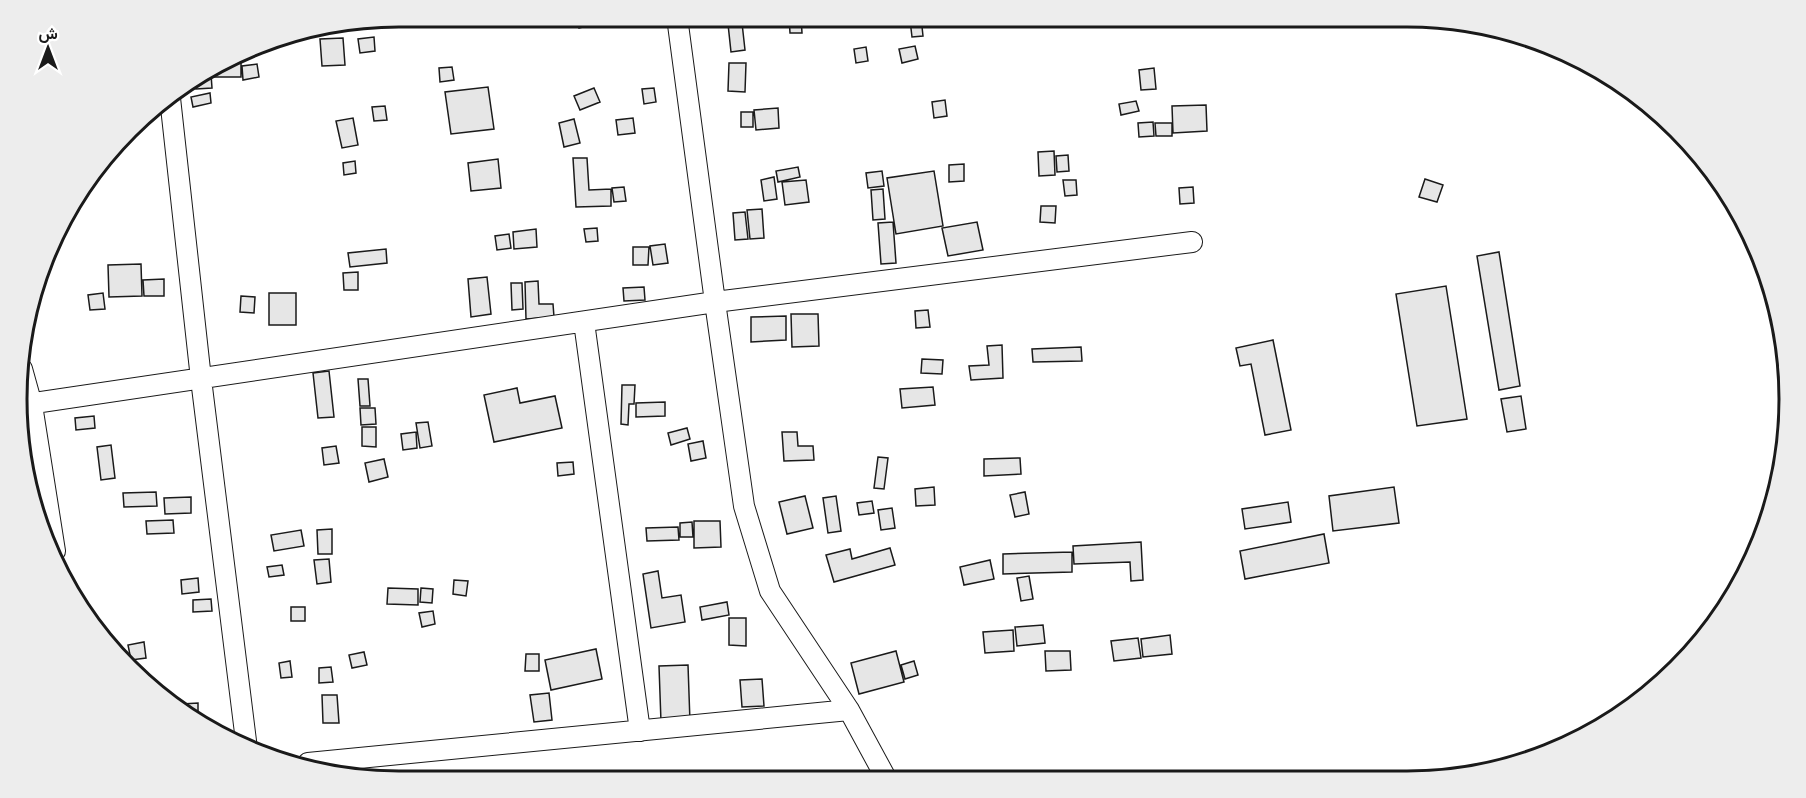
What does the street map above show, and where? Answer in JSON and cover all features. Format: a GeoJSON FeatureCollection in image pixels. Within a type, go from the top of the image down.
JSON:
{"type":"FeatureCollection","features":[{"type":"Feature","properties":{"kind":"street"},"geometry":{"type":"LineString","coordinates":[[678,27],[744,506],[770,591],[849,710],[882,771]]}},
{"type":"Feature","properties":{"kind":"street"},"geometry":{"type":"LineString","coordinates":[[171,106],[201,379],[246,738]]}},
{"type":"Feature","properties":{"kind":"street"},"geometry":{"type":"LineString","coordinates":[[27,405],[715,302],[1192,242]]}},
{"type":"Feature","properties":{"kind":"street"},"geometry":{"type":"LineString","coordinates":[[584,322],[640,731]]}},
{"type":"Feature","properties":{"kind":"street"},"geometry":{"type":"LineString","coordinates":[[28,413],[48,523]]}},
{"type":"Feature","properties":{"kind":"street"},"geometry":{"type":"LineString","coordinates":[[321,763],[849,710]]}},
{"type":"Feature","properties":{"kind":"building"},"geometry":{"type":"Polygon","coordinates":[[[728,27],[742,27],[745,50],[731,52],[728,27]]]}},
{"type":"Feature","properties":{"kind":"building"},"geometry":{"type":"Polygon","coordinates":[[[790,27],[802,27],[802,33],[790,33],[790,27]]]}},
{"type":"Feature","properties":{"kind":"building"},"geometry":{"type":"Polygon","coordinates":[[[911,27],[922,27],[923,36],[912,37],[911,27]]]}},
{"type":"Feature","properties":{"kind":"building"},"geometry":{"type":"Polygon","coordinates":[[[374,37],[375,51],[360,53],[358,39],[374,37]]]}},
{"type":"Feature","properties":{"kind":"building"},"geometry":{"type":"Polygon","coordinates":[[[343,38],[345,65],[322,66],[320,39],[343,38]]]}},
{"type":"Feature","properties":{"kind":"building"},"geometry":{"type":"Polygon","coordinates":[[[915,46],[918,59],[902,63],[899,49],[915,46]]]}},
{"type":"Feature","properties":{"kind":"building"},"geometry":{"type":"Polygon","coordinates":[[[866,47],[868,61],[856,63],[854,49],[866,47]]]}},
{"type":"Feature","properties":{"kind":"building"},"geometry":{"type":"Polygon","coordinates":[[[241,63],[241,77],[214,77],[234,65],[241,63]]]}},
{"type":"Feature","properties":{"kind":"building"},"geometry":{"type":"Polygon","coordinates":[[[729,63],[746,63],[745,92],[728,91],[729,63]]]}},
{"type":"Feature","properties":{"kind":"building"},"geometry":{"type":"Polygon","coordinates":[[[257,64],[259,77],[243,80],[242,66],[257,64]]]}},
{"type":"Feature","properties":{"kind":"building"},"geometry":{"type":"Polygon","coordinates":[[[452,67],[454,80],[440,82],[439,68],[452,67]]]}},
{"type":"Feature","properties":{"kind":"building"},"geometry":{"type":"Polygon","coordinates":[[[1154,68],[1156,89],[1141,90],[1139,70],[1154,68]]]}},
{"type":"Feature","properties":{"kind":"building"},"geometry":{"type":"Polygon","coordinates":[[[211,78],[212,88],[196,88],[211,78]]]}},
{"type":"Feature","properties":{"kind":"building"},"geometry":{"type":"Polygon","coordinates":[[[488,87],[494,129],[451,134],[445,92],[488,87]]]}},
{"type":"Feature","properties":{"kind":"building"},"geometry":{"type":"Polygon","coordinates":[[[594,88],[600,102],[580,110],[574,96],[594,88]]]}},
{"type":"Feature","properties":{"kind":"building"},"geometry":{"type":"Polygon","coordinates":[[[654,88],[656,102],[644,104],[642,89],[654,88]]]}},
{"type":"Feature","properties":{"kind":"building"},"geometry":{"type":"Polygon","coordinates":[[[210,93],[211,103],[193,107],[191,97],[210,93]]]}},
{"type":"Feature","properties":{"kind":"building"},"geometry":{"type":"Polygon","coordinates":[[[945,100],[947,116],[934,118],[932,102],[945,100]]]}},
{"type":"Feature","properties":{"kind":"building"},"geometry":{"type":"Polygon","coordinates":[[[1136,101],[1139,111],[1121,115],[1119,104],[1136,101]]]}},
{"type":"Feature","properties":{"kind":"building"},"geometry":{"type":"Polygon","coordinates":[[[1206,105],[1207,131],[1173,133],[1172,106],[1206,105]]]}},
{"type":"Feature","properties":{"kind":"building"},"geometry":{"type":"Polygon","coordinates":[[[385,106],[387,120],[374,121],[372,107],[385,106]]]}},
{"type":"Feature","properties":{"kind":"building"},"geometry":{"type":"Polygon","coordinates":[[[778,108],[779,128],[756,130],[754,110],[778,108]]]}},
{"type":"Feature","properties":{"kind":"building"},"geometry":{"type":"Polygon","coordinates":[[[741,112],[753,112],[753,127],[741,127],[741,112]]]}},
{"type":"Feature","properties":{"kind":"building"},"geometry":{"type":"Polygon","coordinates":[[[353,118],[358,145],[342,148],[336,121],[353,118]]]}},
{"type":"Feature","properties":{"kind":"building"},"geometry":{"type":"Polygon","coordinates":[[[633,118],[635,133],[618,135],[616,120],[633,118]]]}},
{"type":"Feature","properties":{"kind":"building"},"geometry":{"type":"Polygon","coordinates":[[[574,119],[580,143],[564,147],[559,123],[574,119]]]}},
{"type":"Feature","properties":{"kind":"building"},"geometry":{"type":"Polygon","coordinates":[[[1153,122],[1154,136],[1139,137],[1138,123],[1153,122]]]}},
{"type":"Feature","properties":{"kind":"building"},"geometry":{"type":"Polygon","coordinates":[[[1155,123],[1172,123],[1172,136],[1156,136],[1155,123]]]}},
{"type":"Feature","properties":{"kind":"building"},"geometry":{"type":"Polygon","coordinates":[[[1054,151],[1055,175],[1039,176],[1038,152],[1054,151]]]}},
{"type":"Feature","properties":{"kind":"building"},"geometry":{"type":"Polygon","coordinates":[[[1068,155],[1069,171],[1057,172],[1056,156],[1068,155]]]}},
{"type":"Feature","properties":{"kind":"building"},"geometry":{"type":"Polygon","coordinates":[[[573,158],[587,158],[589,190],[611,189],[611,206],[576,207],[573,158]]]}},
{"type":"Feature","properties":{"kind":"building"},"geometry":{"type":"Polygon","coordinates":[[[498,159],[501,188],[471,191],[468,163],[498,159]]]}},
{"type":"Feature","properties":{"kind":"building"},"geometry":{"type":"Polygon","coordinates":[[[355,161],[356,173],[344,175],[343,163],[355,161]]]}},
{"type":"Feature","properties":{"kind":"building"},"geometry":{"type":"Polygon","coordinates":[[[964,164],[964,181],[949,182],[949,165],[964,164]]]}},
{"type":"Feature","properties":{"kind":"building"},"geometry":{"type":"Polygon","coordinates":[[[798,167],[800,177],[778,182],[776,171],[798,167]]]}},
{"type":"Feature","properties":{"kind":"building"},"geometry":{"type":"Polygon","coordinates":[[[882,171],[884,186],[868,188],[866,173],[882,171]]]}},
{"type":"Feature","properties":{"kind":"building"},"geometry":{"type":"Polygon","coordinates":[[[934,171],[943,226],[896,234],[887,178],[934,171]]]}},
{"type":"Feature","properties":{"kind":"building"},"geometry":{"type":"Polygon","coordinates":[[[774,177],[777,199],[764,201],[761,180],[774,177]]]}},
{"type":"Feature","properties":{"kind":"building"},"geometry":{"type":"Polygon","coordinates":[[[1425,179],[1443,185],[1437,202],[1419,197],[1425,179]]]}},
{"type":"Feature","properties":{"kind":"building"},"geometry":{"type":"Polygon","coordinates":[[[806,180],[809,202],[785,205],[782,182],[806,180]]]}},
{"type":"Feature","properties":{"kind":"building"},"geometry":{"type":"Polygon","coordinates":[[[1063,180],[1076,180],[1077,195],[1065,196],[1063,180]]]}},
{"type":"Feature","properties":{"kind":"building"},"geometry":{"type":"Polygon","coordinates":[[[624,187],[626,201],[614,202],[612,188],[624,187]]]}},
{"type":"Feature","properties":{"kind":"building"},"geometry":{"type":"Polygon","coordinates":[[[1193,187],[1194,203],[1180,204],[1179,188],[1193,187]]]}},
{"type":"Feature","properties":{"kind":"building"},"geometry":{"type":"Polygon","coordinates":[[[883,189],[885,219],[873,220],[871,190],[883,189]]]}},
{"type":"Feature","properties":{"kind":"building"},"geometry":{"type":"Polygon","coordinates":[[[1041,206],[1056,206],[1055,223],[1040,222],[1041,206]]]}},
{"type":"Feature","properties":{"kind":"building"},"geometry":{"type":"Polygon","coordinates":[[[762,209],[764,238],[750,239],[747,210],[762,209]]]}},
{"type":"Feature","properties":{"kind":"building"},"geometry":{"type":"Polygon","coordinates":[[[745,212],[748,239],[735,240],[733,213],[745,212]]]}},
{"type":"Feature","properties":{"kind":"building"},"geometry":{"type":"Polygon","coordinates":[[[893,222],[896,263],[881,264],[878,223],[893,222]]]}},
{"type":"Feature","properties":{"kind":"building"},"geometry":{"type":"Polygon","coordinates":[[[977,222],[983,250],[948,256],[942,228],[977,222]]]}},
{"type":"Feature","properties":{"kind":"building"},"geometry":{"type":"Polygon","coordinates":[[[597,228],[598,241],[586,242],[584,229],[597,228]]]}},
{"type":"Feature","properties":{"kind":"building"},"geometry":{"type":"Polygon","coordinates":[[[536,229],[537,247],[514,249],[513,232],[536,229]]]}},
{"type":"Feature","properties":{"kind":"building"},"geometry":{"type":"Polygon","coordinates":[[[509,234],[511,248],[497,250],[495,236],[509,234]]]}},
{"type":"Feature","properties":{"kind":"building"},"geometry":{"type":"Polygon","coordinates":[[[665,244],[668,263],[653,265],[650,246],[665,244]]]}},
{"type":"Feature","properties":{"kind":"building"},"geometry":{"type":"Polygon","coordinates":[[[633,247],[649,247],[648,265],[633,265],[633,247]]]}},
{"type":"Feature","properties":{"kind":"building"},"geometry":{"type":"Polygon","coordinates":[[[386,249],[387,263],[350,267],[348,253],[386,249]]]}},
{"type":"Feature","properties":{"kind":"building"},"geometry":{"type":"Polygon","coordinates":[[[1499,252],[1520,386],[1499,390],[1477,256],[1499,252]]]}},
{"type":"Feature","properties":{"kind":"building"},"geometry":{"type":"Polygon","coordinates":[[[141,264],[142,296],[109,297],[108,265],[141,264]]]}},
{"type":"Feature","properties":{"kind":"building"},"geometry":{"type":"Polygon","coordinates":[[[358,272],[358,290],[344,290],[343,273],[358,272]]]}},
{"type":"Feature","properties":{"kind":"building"},"geometry":{"type":"Polygon","coordinates":[[[487,277],[491,314],[471,317],[468,279],[487,277]]]}},
{"type":"Feature","properties":{"kind":"building"},"geometry":{"type":"Polygon","coordinates":[[[164,279],[164,296],[144,296],[143,280],[164,279]]]}},
{"type":"Feature","properties":{"kind":"building"},"geometry":{"type":"Polygon","coordinates":[[[538,281],[539,304],[553,304],[554,317],[526,319],[525,282],[538,281]]]}},
{"type":"Feature","properties":{"kind":"building"},"geometry":{"type":"Polygon","coordinates":[[[511,283],[522,283],[523,309],[512,310],[511,283]]]}},
{"type":"Feature","properties":{"kind":"building"},"geometry":{"type":"Polygon","coordinates":[[[1446,286],[1467,419],[1417,426],[1396,294],[1446,286]]]}},
{"type":"Feature","properties":{"kind":"building"},"geometry":{"type":"Polygon","coordinates":[[[644,287],[645,300],[624,301],[623,288],[644,287]]]}},
{"type":"Feature","properties":{"kind":"building"},"geometry":{"type":"Polygon","coordinates":[[[103,293],[105,309],[90,310],[88,295],[103,293]]]}},
{"type":"Feature","properties":{"kind":"building"},"geometry":{"type":"Polygon","coordinates":[[[269,293],[296,293],[296,325],[269,325],[269,293]]]}},
{"type":"Feature","properties":{"kind":"building"},"geometry":{"type":"Polygon","coordinates":[[[241,296],[255,297],[254,313],[240,312],[241,296]]]}},
{"type":"Feature","properties":{"kind":"building"},"geometry":{"type":"Polygon","coordinates":[[[928,310],[930,327],[916,328],[915,311],[928,310]]]}},
{"type":"Feature","properties":{"kind":"building"},"geometry":{"type":"Polygon","coordinates":[[[791,314],[818,314],[819,346],[792,347],[791,314]]]}},
{"type":"Feature","properties":{"kind":"building"},"geometry":{"type":"Polygon","coordinates":[[[786,316],[786,340],[751,342],[751,317],[786,316]]]}},
{"type":"Feature","properties":{"kind":"building"},"geometry":{"type":"Polygon","coordinates":[[[1273,340],[1291,430],[1265,435],[1251,364],[1240,366],[1236,348],[1273,340]]]}},
{"type":"Feature","properties":{"kind":"building"},"geometry":{"type":"Polygon","coordinates":[[[1002,345],[1003,378],[971,380],[969,366],[989,365],[987,346],[1002,345]]]}},
{"type":"Feature","properties":{"kind":"building"},"geometry":{"type":"Polygon","coordinates":[[[1081,347],[1082,361],[1033,362],[1032,349],[1081,347]]]}},
{"type":"Feature","properties":{"kind":"building"},"geometry":{"type":"Polygon","coordinates":[[[922,359],[943,360],[942,374],[921,373],[922,359]]]}},
{"type":"Feature","properties":{"kind":"building"},"geometry":{"type":"Polygon","coordinates":[[[329,371],[334,417],[318,418],[313,373],[329,371]]]}},
{"type":"Feature","properties":{"kind":"building"},"geometry":{"type":"Polygon","coordinates":[[[358,379],[368,379],[370,406],[360,406],[358,379]]]}},
{"type":"Feature","properties":{"kind":"building"},"geometry":{"type":"Polygon","coordinates":[[[622,385],[635,385],[634,404],[629,404],[628,425],[621,424],[622,385]]]}},
{"type":"Feature","properties":{"kind":"building"},"geometry":{"type":"Polygon","coordinates":[[[933,387],[935,405],[902,408],[900,389],[933,387]]]}},
{"type":"Feature","properties":{"kind":"building"},"geometry":{"type":"Polygon","coordinates":[[[517,388],[520,403],[555,396],[562,428],[494,442],[484,395],[517,388]]]}},
{"type":"Feature","properties":{"kind":"building"},"geometry":{"type":"Polygon","coordinates":[[[1521,396],[1526,429],[1507,432],[1501,399],[1521,396]]]}},
{"type":"Feature","properties":{"kind":"building"},"geometry":{"type":"Polygon","coordinates":[[[665,402],[665,416],[636,417],[636,403],[665,402]]]}},
{"type":"Feature","properties":{"kind":"building"},"geometry":{"type":"Polygon","coordinates":[[[360,408],[375,408],[376,424],[361,425],[360,408]]]}},
{"type":"Feature","properties":{"kind":"building"},"geometry":{"type":"Polygon","coordinates":[[[94,416],[95,428],[76,430],[75,418],[94,416]]]}},
{"type":"Feature","properties":{"kind":"building"},"geometry":{"type":"Polygon","coordinates":[[[428,422],[432,446],[420,448],[416,423],[428,422]]]}},
{"type":"Feature","properties":{"kind":"building"},"geometry":{"type":"Polygon","coordinates":[[[362,427],[376,427],[376,447],[362,446],[362,427]]]}},
{"type":"Feature","properties":{"kind":"building"},"geometry":{"type":"Polygon","coordinates":[[[687,428],[690,439],[671,445],[668,433],[687,428]]]}},
{"type":"Feature","properties":{"kind":"building"},"geometry":{"type":"Polygon","coordinates":[[[416,432],[417,448],[403,450],[401,434],[416,432]]]}},
{"type":"Feature","properties":{"kind":"building"},"geometry":{"type":"Polygon","coordinates":[[[782,432],[797,432],[798,446],[813,446],[814,460],[784,461],[782,432]]]}},
{"type":"Feature","properties":{"kind":"building"},"geometry":{"type":"Polygon","coordinates":[[[703,441],[706,458],[691,461],[688,444],[703,441]]]}},
{"type":"Feature","properties":{"kind":"building"},"geometry":{"type":"Polygon","coordinates":[[[111,445],[115,478],[101,480],[97,447],[111,445]]]}},
{"type":"Feature","properties":{"kind":"building"},"geometry":{"type":"Polygon","coordinates":[[[336,446],[339,463],[324,465],[322,448],[336,446]]]}},
{"type":"Feature","properties":{"kind":"building"},"geometry":{"type":"Polygon","coordinates":[[[878,457],[888,458],[884,489],[874,488],[878,457]]]}},
{"type":"Feature","properties":{"kind":"building"},"geometry":{"type":"Polygon","coordinates":[[[1020,458],[1021,474],[984,476],[984,459],[1020,458]]]}},
{"type":"Feature","properties":{"kind":"building"},"geometry":{"type":"Polygon","coordinates":[[[384,459],[388,477],[369,482],[365,463],[384,459]]]}},
{"type":"Feature","properties":{"kind":"building"},"geometry":{"type":"Polygon","coordinates":[[[573,462],[574,474],[558,476],[557,463],[573,462]]]}},
{"type":"Feature","properties":{"kind":"building"},"geometry":{"type":"Polygon","coordinates":[[[934,487],[935,505],[916,506],[915,489],[934,487]]]}},
{"type":"Feature","properties":{"kind":"building"},"geometry":{"type":"Polygon","coordinates":[[[1394,487],[1399,523],[1333,531],[1329,496],[1394,487]]]}},
{"type":"Feature","properties":{"kind":"building"},"geometry":{"type":"Polygon","coordinates":[[[156,492],[157,506],[124,507],[123,493],[156,492]]]}},
{"type":"Feature","properties":{"kind":"building"},"geometry":{"type":"Polygon","coordinates":[[[1025,492],[1029,514],[1015,517],[1010,495],[1025,492]]]}},
{"type":"Feature","properties":{"kind":"building"},"geometry":{"type":"Polygon","coordinates":[[[805,496],[813,528],[787,534],[779,502],[805,496]]]}},
{"type":"Feature","properties":{"kind":"building"},"geometry":{"type":"Polygon","coordinates":[[[836,496],[841,531],[828,533],[823,498],[836,496]]]}},
{"type":"Feature","properties":{"kind":"building"},"geometry":{"type":"Polygon","coordinates":[[[191,497],[191,513],[165,514],[164,498],[191,497]]]}},
{"type":"Feature","properties":{"kind":"building"},"geometry":{"type":"Polygon","coordinates":[[[872,501],[874,513],[859,515],[857,503],[872,501]]]}},
{"type":"Feature","properties":{"kind":"building"},"geometry":{"type":"Polygon","coordinates":[[[1288,502],[1291,522],[1245,529],[1242,509],[1288,502]]]}},
{"type":"Feature","properties":{"kind":"building"},"geometry":{"type":"Polygon","coordinates":[[[892,508],[895,528],[881,530],[878,510],[892,508]]]}},
{"type":"Feature","properties":{"kind":"building"},"geometry":{"type":"Polygon","coordinates":[[[173,520],[174,533],[147,534],[146,521],[173,520]]]}},
{"type":"Feature","properties":{"kind":"building"},"geometry":{"type":"Polygon","coordinates":[[[694,521],[720,521],[721,547],[694,548],[694,521]]]}},
{"type":"Feature","properties":{"kind":"building"},"geometry":{"type":"Polygon","coordinates":[[[692,522],[693,537],[680,537],[680,523],[692,522]]]}},
{"type":"Feature","properties":{"kind":"building"},"geometry":{"type":"Polygon","coordinates":[[[678,527],[679,540],[647,541],[646,528],[678,527]]]}},
{"type":"Feature","properties":{"kind":"building"},"geometry":{"type":"Polygon","coordinates":[[[332,529],[332,554],[318,554],[317,530],[332,529]]]}},
{"type":"Feature","properties":{"kind":"building"},"geometry":{"type":"Polygon","coordinates":[[[301,530],[304,546],[274,551],[271,535],[301,530]]]}},
{"type":"Feature","properties":{"kind":"building"},"geometry":{"type":"Polygon","coordinates":[[[1324,534],[1329,563],[1245,579],[1240,551],[1324,534]]]}},
{"type":"Feature","properties":{"kind":"building"},"geometry":{"type":"Polygon","coordinates":[[[1141,542],[1143,580],[1131,581],[1130,562],[1074,564],[1073,546],[1141,542]]]}},
{"type":"Feature","properties":{"kind":"building"},"geometry":{"type":"Polygon","coordinates":[[[890,548],[895,565],[834,582],[826,555],[850,549],[852,559],[890,548]]]}},
{"type":"Feature","properties":{"kind":"building"},"geometry":{"type":"Polygon","coordinates":[[[1072,552],[1072,572],[1003,574],[1003,554],[1072,552]]]}},
{"type":"Feature","properties":{"kind":"building"},"geometry":{"type":"Polygon","coordinates":[[[329,559],[331,582],[317,584],[314,560],[329,559]]]}},
{"type":"Feature","properties":{"kind":"building"},"geometry":{"type":"Polygon","coordinates":[[[990,560],[994,579],[964,585],[960,567],[990,560]]]}},
{"type":"Feature","properties":{"kind":"building"},"geometry":{"type":"Polygon","coordinates":[[[282,565],[284,575],[269,577],[267,567],[282,565]]]}},
{"type":"Feature","properties":{"kind":"building"},"geometry":{"type":"Polygon","coordinates":[[[658,571],[662,598],[681,595],[685,622],[651,628],[643,574],[658,571]]]}},
{"type":"Feature","properties":{"kind":"building"},"geometry":{"type":"Polygon","coordinates":[[[1029,576],[1033,599],[1021,601],[1017,578],[1029,576]]]}},
{"type":"Feature","properties":{"kind":"building"},"geometry":{"type":"Polygon","coordinates":[[[198,578],[199,592],[182,594],[181,580],[198,578]]]}},
{"type":"Feature","properties":{"kind":"building"},"geometry":{"type":"Polygon","coordinates":[[[454,580],[468,581],[466,596],[453,594],[454,580]]]}},
{"type":"Feature","properties":{"kind":"building"},"geometry":{"type":"Polygon","coordinates":[[[388,588],[418,589],[418,605],[387,604],[388,588]]]}},
{"type":"Feature","properties":{"kind":"building"},"geometry":{"type":"Polygon","coordinates":[[[421,588],[433,589],[432,603],[420,602],[421,588]]]}},
{"type":"Feature","properties":{"kind":"building"},"geometry":{"type":"Polygon","coordinates":[[[211,599],[212,611],[193,612],[193,600],[211,599]]]}},
{"type":"Feature","properties":{"kind":"building"},"geometry":{"type":"Polygon","coordinates":[[[727,602],[729,615],[702,620],[700,607],[727,602]]]}},
{"type":"Feature","properties":{"kind":"building"},"geometry":{"type":"Polygon","coordinates":[[[291,607],[305,607],[305,621],[291,621],[291,607]]]}},
{"type":"Feature","properties":{"kind":"building"},"geometry":{"type":"Polygon","coordinates":[[[433,611],[435,624],[422,627],[419,613],[433,611]]]}},
{"type":"Feature","properties":{"kind":"building"},"geometry":{"type":"Polygon","coordinates":[[[729,618],[746,618],[746,646],[729,645],[729,618]]]}},
{"type":"Feature","properties":{"kind":"building"},"geometry":{"type":"Polygon","coordinates":[[[1043,625],[1045,643],[1017,646],[1015,627],[1043,625]]]}},
{"type":"Feature","properties":{"kind":"building"},"geometry":{"type":"Polygon","coordinates":[[[1013,630],[1014,651],[985,653],[983,632],[1013,630]]]}},
{"type":"Feature","properties":{"kind":"building"},"geometry":{"type":"Polygon","coordinates":[[[1170,635],[1172,654],[1143,657],[1141,639],[1170,635]]]}},
{"type":"Feature","properties":{"kind":"building"},"geometry":{"type":"Polygon","coordinates":[[[1138,638],[1141,658],[1114,661],[1111,641],[1138,638]]]}},
{"type":"Feature","properties":{"kind":"building"},"geometry":{"type":"Polygon","coordinates":[[[144,642],[146,658],[134,660],[130,656],[128,645],[144,642]]]}},
{"type":"Feature","properties":{"kind":"building"},"geometry":{"type":"Polygon","coordinates":[[[596,649],[602,679],[551,690],[545,660],[596,649]]]}},
{"type":"Feature","properties":{"kind":"building"},"geometry":{"type":"Polygon","coordinates":[[[896,651],[904,682],[859,694],[851,663],[896,651]]]}},
{"type":"Feature","properties":{"kind":"building"},"geometry":{"type":"Polygon","coordinates":[[[1045,651],[1070,651],[1071,670],[1046,671],[1045,651]]]}},
{"type":"Feature","properties":{"kind":"building"},"geometry":{"type":"Polygon","coordinates":[[[364,652],[367,665],[352,668],[349,655],[364,652]]]}},
{"type":"Feature","properties":{"kind":"building"},"geometry":{"type":"Polygon","coordinates":[[[526,654],[539,654],[539,671],[525,671],[526,654]]]}},
{"type":"Feature","properties":{"kind":"building"},"geometry":{"type":"Polygon","coordinates":[[[290,661],[292,677],[281,678],[279,663],[290,661]]]}},
{"type":"Feature","properties":{"kind":"building"},"geometry":{"type":"Polygon","coordinates":[[[914,661],[918,675],[905,679],[901,665],[914,661]]]}},
{"type":"Feature","properties":{"kind":"building"},"geometry":{"type":"Polygon","coordinates":[[[688,665],[690,722],[661,722],[659,666],[688,665]]]}},
{"type":"Feature","properties":{"kind":"building"},"geometry":{"type":"Polygon","coordinates":[[[331,667],[333,682],[319,683],[319,668],[331,667]]]}},
{"type":"Feature","properties":{"kind":"building"},"geometry":{"type":"Polygon","coordinates":[[[762,679],[764,706],[742,707],[740,680],[762,679]]]}},
{"type":"Feature","properties":{"kind":"building"},"geometry":{"type":"Polygon","coordinates":[[[549,693],[552,720],[534,722],[530,695],[549,693]]]}},
{"type":"Feature","properties":{"kind":"building"},"geometry":{"type":"Polygon","coordinates":[[[322,695],[337,695],[339,723],[323,723],[322,695]]]}},
{"type":"Feature","properties":{"kind":"building"},"geometry":{"type":"Polygon","coordinates":[[[198,703],[198,712],[192,708],[186,704],[198,703]]]}}]}
